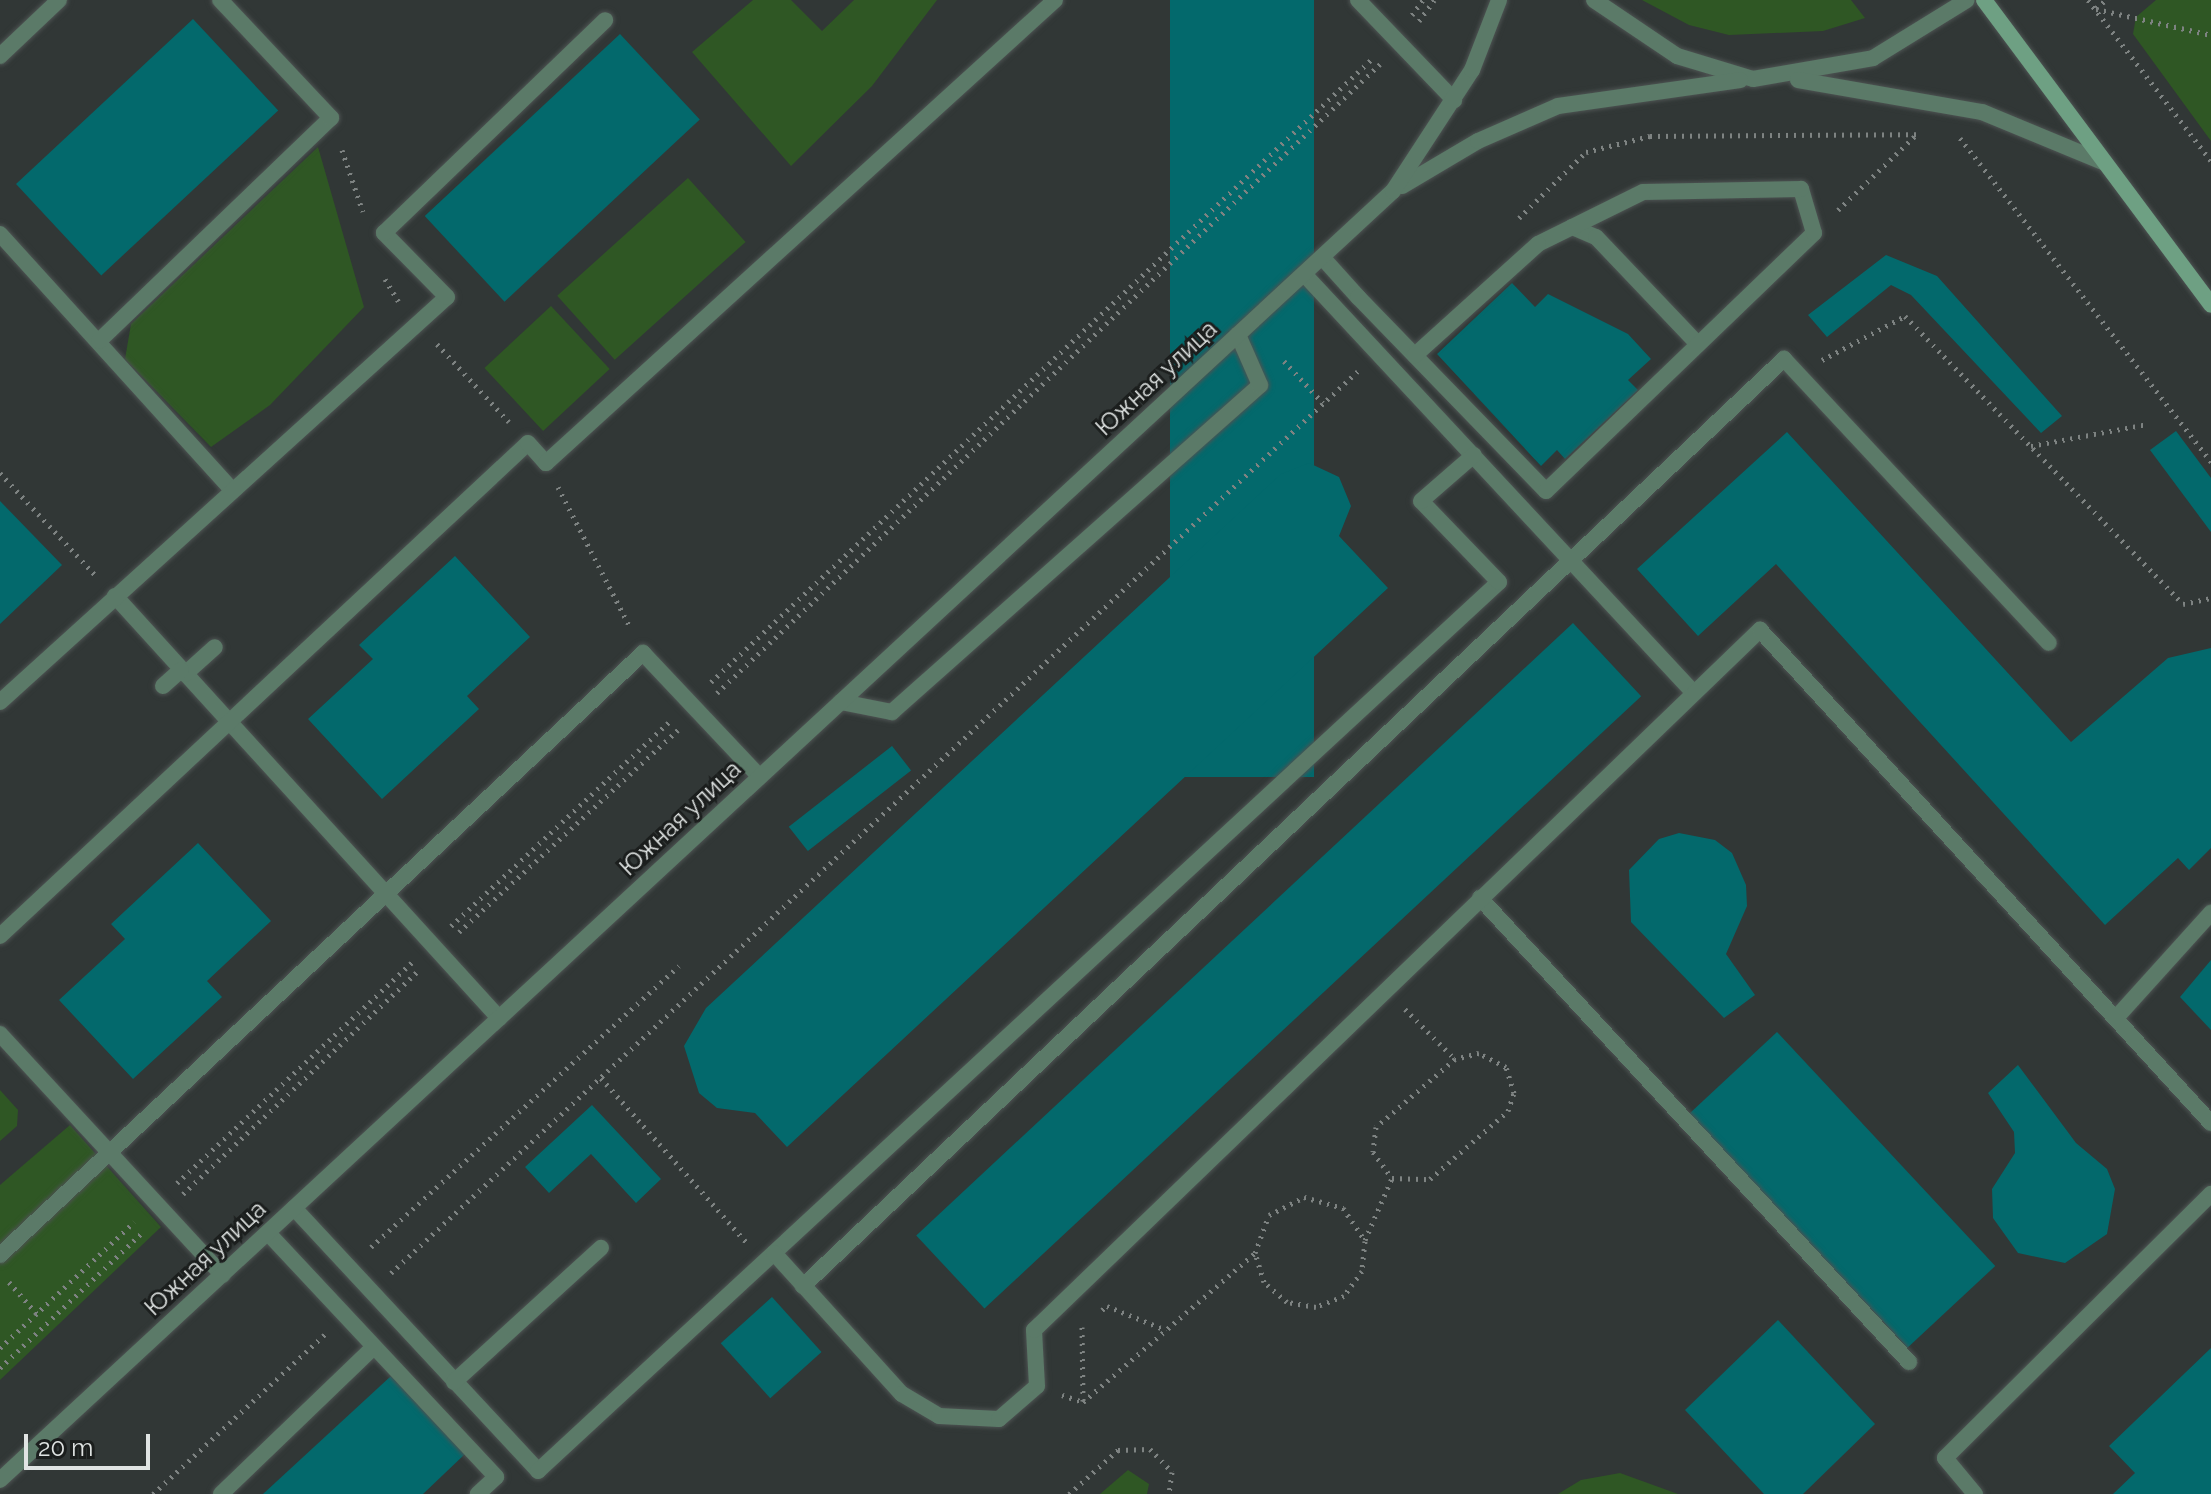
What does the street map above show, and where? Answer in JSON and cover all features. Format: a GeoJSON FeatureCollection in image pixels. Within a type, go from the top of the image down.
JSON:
{"type":"FeatureCollection","features":[{"type":"Feature","properties":{"kind":"main road"},"geometry":{"type":"LineString","coordinates":[[1984,0],[2114,167],[2211,305]]}},
{"type":"Feature","properties":{"kind":"street"},"geometry":{"type":"LineString","coordinates":[[0,56],[59,0]]}},
{"type":"Feature","properties":{"kind":"street"},"geometry":{"type":"LineString","coordinates":[[99,341],[331,118],[220,0]]}},
{"type":"Feature","properties":{"kind":"street"},"geometry":{"type":"LineString","coordinates":[[0,936],[528,443],[546,463],[1055,0]]}},
{"type":"Feature","properties":{"kind":"street"},"geometry":{"type":"LineString","coordinates":[[1358,0],[1454,100]]}},
{"type":"Feature","properties":{"kind":"street","name":"Южная улица"},"geometry":{"type":"LineString","coordinates":[[1393,191],[1454,100],[1499,0]]}},
{"type":"Feature","properties":{"kind":"street"},"geometry":{"type":"LineString","coordinates":[[1594,0],[1677,56],[1753,79],[1784,78],[1982,112],[2045,132],[2114,167]]}},
{"type":"Feature","properties":{"kind":"street"},"geometry":{"type":"LineString","coordinates":[[1784,78],[1903,46],[1967,0]]}},
{"type":"Feature","properties":{"kind":"street"},"geometry":{"type":"LineString","coordinates":[[0,702],[447,297],[384,233],[605,20]]}},
{"type":"Feature","properties":{"kind":"street","name":"Южная улица"},"geometry":{"type":"LineString","coordinates":[[0,1480],[1393,191],[1478,141],[1558,106],[1753,79]]}},
{"type":"Feature","properties":{"kind":"street"},"geometry":{"type":"LineString","coordinates":[[1322,257],[1415,355],[1546,491],[1814,233],[1801,189],[1643,192],[1538,244],[1415,355]]}},
{"type":"Feature","properties":{"kind":"street"},"geometry":{"type":"LineString","coordinates":[[1572,227],[1596,237],[1698,344]]}},
{"type":"Feature","properties":{"kind":"street"},"geometry":{"type":"LineString","coordinates":[[0,234],[232,490]]}},
{"type":"Feature","properties":{"kind":"street"},"geometry":{"type":"LineString","coordinates":[[1304,274],[1693,692]]}},
{"type":"Feature","properties":{"kind":"street"},"geometry":{"type":"LineString","coordinates":[[841,702],[892,712],[1260,385],[1238,335]]}},
{"type":"Feature","properties":{"kind":"street"},"geometry":{"type":"LineString","coordinates":[[803,1286],[1784,359],[2049,643]]}},
{"type":"Feature","properties":{"kind":"street"},"geometry":{"type":"LineString","coordinates":[[294,1208],[538,1471],[1499,582],[1421,501],[1474,455]]}},
{"type":"Feature","properties":{"kind":"street"},"geometry":{"type":"LineString","coordinates":[[115,596],[499,1018]]}},
{"type":"Feature","properties":{"kind":"street"},"geometry":{"type":"LineString","coordinates":[[774,1253],[902,1394],[939,1416],[999,1419],[1037,1386],[1034,1330],[1760,630],[2211,1123]]}},
{"type":"Feature","properties":{"kind":"street"},"geometry":{"type":"LineString","coordinates":[[163,686],[215,647]]}},
{"type":"Feature","properties":{"kind":"street"},"geometry":{"type":"LineString","coordinates":[[0,1255],[106,1149],[390,895],[643,653],[700,709],[760,777]]}},
{"type":"Feature","properties":{"kind":"street"},"geometry":{"type":"LineString","coordinates":[[1480,898],[1909,1362]]}},
{"type":"Feature","properties":{"kind":"street"},"geometry":{"type":"LineString","coordinates":[[2116,1018],[2211,913]]}},
{"type":"Feature","properties":{"kind":"street"},"geometry":{"type":"LineString","coordinates":[[0,1034],[222,1275]]}},
{"type":"Feature","properties":{"kind":"street"},"geometry":{"type":"LineString","coordinates":[[1975,1494],[1945,1458],[2211,1194]]}},
{"type":"Feature","properties":{"kind":"street"},"geometry":{"type":"LineString","coordinates":[[268,1233],[496,1477],[478,1494]]}},
{"type":"Feature","properties":{"kind":"street"},"geometry":{"type":"LineString","coordinates":[[454,1382],[601,1248]]}},
{"type":"Feature","properties":{"kind":"street"},"geometry":{"type":"LineString","coordinates":[[221,1494],[374,1347]]}},
{"type":"Feature","properties":{"kind":"path"},"geometry":{"type":"LineString","coordinates":[[0,1368],[1400,44],[1434,0]]}},
{"type":"Feature","properties":{"kind":"path"},"geometry":{"type":"LineString","coordinates":[[2088,0],[2211,161]]}},
{"type":"Feature","properties":{"kind":"path"},"geometry":{"type":"LineString","coordinates":[[2095,9],[2106,0]]}},
{"type":"Feature","properties":{"kind":"path"},"geometry":{"type":"LineString","coordinates":[[2095,9],[2211,35]]}},
{"type":"Feature","properties":{"kind":"path"},"geometry":{"type":"LineString","coordinates":[[1814,233],[1917,134]]}},
{"type":"Feature","properties":{"kind":"path"},"geometry":{"type":"LineString","coordinates":[[1958,135],[2211,462]]}},
{"type":"Feature","properties":{"kind":"path"},"geometry":{"type":"LineString","coordinates":[[1798,373],[1905,316],[2183,604],[2211,598]]}},
{"type":"Feature","properties":{"kind":"path"},"geometry":{"type":"LineString","coordinates":[[372,1291],[1377,353]]}},
{"type":"Feature","properties":{"kind":"path"},"geometry":{"type":"LineString","coordinates":[[1278,354],[1323,403]]}},
{"type":"Feature","properties":{"kind":"path"},"geometry":{"type":"LineString","coordinates":[[2031,446],[2147,424]]}},
{"type":"Feature","properties":{"kind":"path"},"geometry":{"type":"LineString","coordinates":[[546,463],[643,653]]}},
{"type":"Feature","properties":{"kind":"path"},"geometry":{"type":"LineString","coordinates":[[0,473],[115,596]]}},
{"type":"Feature","properties":{"kind":"path"},"geometry":{"type":"LineString","coordinates":[[349,1267],[679,966]]}},
{"type":"Feature","properties":{"kind":"path"},"geometry":{"type":"LineString","coordinates":[[1385,990],[1455,1059]]}},
{"type":"Feature","properties":{"kind":"path"},"geometry":{"type":"LineString","coordinates":[[1479,1053],[1506,1067],[1514,1093],[1508,1111],[1430,1179],[1392,1178],[1373,1152],[1376,1127],[1455,1059],[1479,1053]]}},
{"type":"Feature","properties":{"kind":"path"},"geometry":{"type":"LineString","coordinates":[[601,1078],[745,1241]]}},
{"type":"Feature","properties":{"kind":"path"},"geometry":{"type":"LineString","coordinates":[[1255,1253],[1264,1282],[1287,1302],[1316,1307],[1344,1296],[1362,1271],[1365,1241],[1392,1178]]}},
{"type":"Feature","properties":{"kind":"path"},"geometry":{"type":"LineString","coordinates":[[1083,1402],[1255,1253],[1269,1215],[1304,1197],[1343,1208],[1365,1241]]}},
{"type":"Feature","properties":{"kind":"path"},"geometry":{"type":"LineString","coordinates":[[0,1272],[37,1314]]}},
{"type":"Feature","properties":{"kind":"path"},"geometry":{"type":"LineString","coordinates":[[1083,1402],[1081,1328],[1107,1306],[1166,1330]]}},
{"type":"Feature","properties":{"kind":"path"},"geometry":{"type":"LineString","coordinates":[[153,1494],[345,1315]]}},
{"type":"Feature","properties":{"kind":"path"},"geometry":{"type":"LineString","coordinates":[[1037,1386],[1083,1402]]}},
{"type":"Feature","properties":{"kind":"path"},"geometry":{"type":"LineString","coordinates":[[1069,1494],[1118,1450],[1150,1449],[1172,1472],[1169,1494]]}},
{"type":"Feature","properties":{"kind":"green space"},"geometry":{"type":"Polygon","coordinates":[[[753,0],[791,0],[822,31],[854,0],[937,0],[872,86],[791,166],[692,52],[753,0]]]}},
{"type":"Feature","properties":{"kind":"green space"},"geometry":{"type":"Polygon","coordinates":[[[1642,0],[1851,0],[1865,18],[1823,31],[1729,35],[1689,25],[1642,0]]]}},
{"type":"Feature","properties":{"kind":"green space"},"geometry":{"type":"Polygon","coordinates":[[[2156,0],[2211,0],[2211,141],[2133,34],[2136,17],[2156,0]]]}},
{"type":"Feature","properties":{"kind":"green space"},"geometry":{"type":"Polygon","coordinates":[[[318,147],[364,307],[270,405],[211,447],[125,359],[131,324],[318,147]]]}},
{"type":"Feature","properties":{"kind":"green space"},"geometry":{"type":"Polygon","coordinates":[[[688,178],[746,242],[615,360],[557,296],[688,178]]]}},
{"type":"Feature","properties":{"kind":"green space"},"geometry":{"type":"Polygon","coordinates":[[[551,306],[610,369],[543,431],[484,368],[551,306]]]}},
{"type":"Feature","properties":{"kind":"green space"},"geometry":{"type":"Polygon","coordinates":[[[0,1090],[18,1110],[17,1126],[0,1141],[0,1090]]]}},
{"type":"Feature","properties":{"kind":"green space"},"geometry":{"type":"Polygon","coordinates":[[[70,1125],[161,1227],[0,1380],[0,1185],[70,1125]]]}},
{"type":"Feature","properties":{"kind":"green space"},"geometry":{"type":"Polygon","coordinates":[[[1128,1470],[1149,1484],[1147,1494],[1100,1494],[1128,1470]]]}},
{"type":"Feature","properties":{"kind":"green space"},"geometry":{"type":"Polygon","coordinates":[[[1620,1473],[1678,1494],[1558,1494],[1581,1480],[1620,1473]]]}},
{"type":"Feature","properties":{"kind":"building"},"geometry":{"type":"Polygon","coordinates":[[[1170,0],[1314,0],[1314,777],[1170,777],[1170,0]]]}},
{"type":"Feature","properties":{"kind":"building"},"geometry":{"type":"Polygon","coordinates":[[[193,19],[278,110],[101,275],[16,184],[193,19]]]}},
{"type":"Feature","properties":{"kind":"building"},"geometry":{"type":"Polygon","coordinates":[[[620,34],[700,120],[505,302],[425,216],[620,34]]]}},
{"type":"Feature","properties":{"kind":"building"},"geometry":{"type":"Polygon","coordinates":[[[1886,255],[1937,276],[2062,416],[2041,433],[1911,295],[1891,285],[1827,337],[1808,315],[1886,255]]]}},
{"type":"Feature","properties":{"kind":"building"},"geometry":{"type":"Polygon","coordinates":[[[1512,283],[1535,307],[1548,294],[1628,334],[1651,359],[1628,380],[1638,390],[1565,459],[1557,450],[1541,466],[1437,354],[1512,283]]]}},
{"type":"Feature","properties":{"kind":"building"},"geometry":{"type":"Polygon","coordinates":[[[2176,431],[2211,478],[2211,532],[2150,450],[2176,431]]]}},
{"type":"Feature","properties":{"kind":"building"},"geometry":{"type":"Polygon","coordinates":[[[1787,432],[2071,742],[2168,658],[2211,648],[2211,848],[2189,870],[2178,858],[2105,925],[1776,564],[1698,636],[1637,569],[1787,432]]]}},
{"type":"Feature","properties":{"kind":"building"},"geometry":{"type":"Polygon","coordinates":[[[1309,463],[1339,477],[1351,506],[1339,536],[1388,588],[787,1147],[755,1113],[717,1108],[699,1093],[684,1046],[706,1008],[1281,474],[1309,463]]]}},
{"type":"Feature","properties":{"kind":"building"},"geometry":{"type":"Polygon","coordinates":[[[0,501],[62,565],[0,624],[0,501]]]}},
{"type":"Feature","properties":{"kind":"building"},"geometry":{"type":"Polygon","coordinates":[[[455,556],[530,637],[467,696],[479,709],[382,799],[308,719],[373,659],[359,645],[455,556]]]}},
{"type":"Feature","properties":{"kind":"building"},"geometry":{"type":"Polygon","coordinates":[[[1573,623],[1641,696],[984,1309],[916,1235],[1573,623]]]}},
{"type":"Feature","properties":{"kind":"building"},"geometry":{"type":"Polygon","coordinates":[[[892,746],[911,770],[808,851],[789,827],[892,746]]]}},
{"type":"Feature","properties":{"kind":"building"},"geometry":{"type":"Polygon","coordinates":[[[1679,833],[1715,840],[1732,853],[1746,885],[1747,906],[1726,954],[1755,995],[1724,1018],[1631,922],[1629,870],[1659,839],[1679,833]]]}},
{"type":"Feature","properties":{"kind":"building"},"geometry":{"type":"Polygon","coordinates":[[[198,843],[271,921],[207,981],[222,997],[133,1079],[59,1000],[125,939],[111,924],[198,843]]]}},
{"type":"Feature","properties":{"kind":"building"},"geometry":{"type":"Polygon","coordinates":[[[2211,960],[2211,1030],[2180,997],[2211,960]]]}},
{"type":"Feature","properties":{"kind":"building"},"geometry":{"type":"Polygon","coordinates":[[[1777,1032],[1995,1266],[1907,1348],[1689,1114],[1777,1032]]]}},
{"type":"Feature","properties":{"kind":"building"},"geometry":{"type":"Polygon","coordinates":[[[2018,1065],[2076,1143],[2107,1169],[2115,1189],[2107,1234],[2065,1263],[2018,1253],[1993,1218],[1992,1189],[2015,1153],[2014,1132],[1988,1093],[2018,1065]]]}},
{"type":"Feature","properties":{"kind":"building"},"geometry":{"type":"Polygon","coordinates":[[[592,1105],[661,1179],[636,1203],[591,1154],[549,1193],[525,1167],[592,1105]]]}},
{"type":"Feature","properties":{"kind":"building"},"geometry":{"type":"Polygon","coordinates":[[[772,1297],[822,1352],[770,1398],[721,1343],[772,1297]]]}},
{"type":"Feature","properties":{"kind":"building"},"geometry":{"type":"Polygon","coordinates":[[[1778,1320],[1875,1424],[1803,1494],[1764,1494],[1685,1410],[1778,1320]]]}},
{"type":"Feature","properties":{"kind":"building"},"geometry":{"type":"Polygon","coordinates":[[[2211,1348],[2211,1494],[2113,1494],[2135,1473],[2109,1446],[2211,1348]]]}},
{"type":"Feature","properties":{"kind":"building"},"geometry":{"type":"Polygon","coordinates":[[[391,1376],[465,1454],[423,1494],[263,1494],[391,1376]]]}}]}
